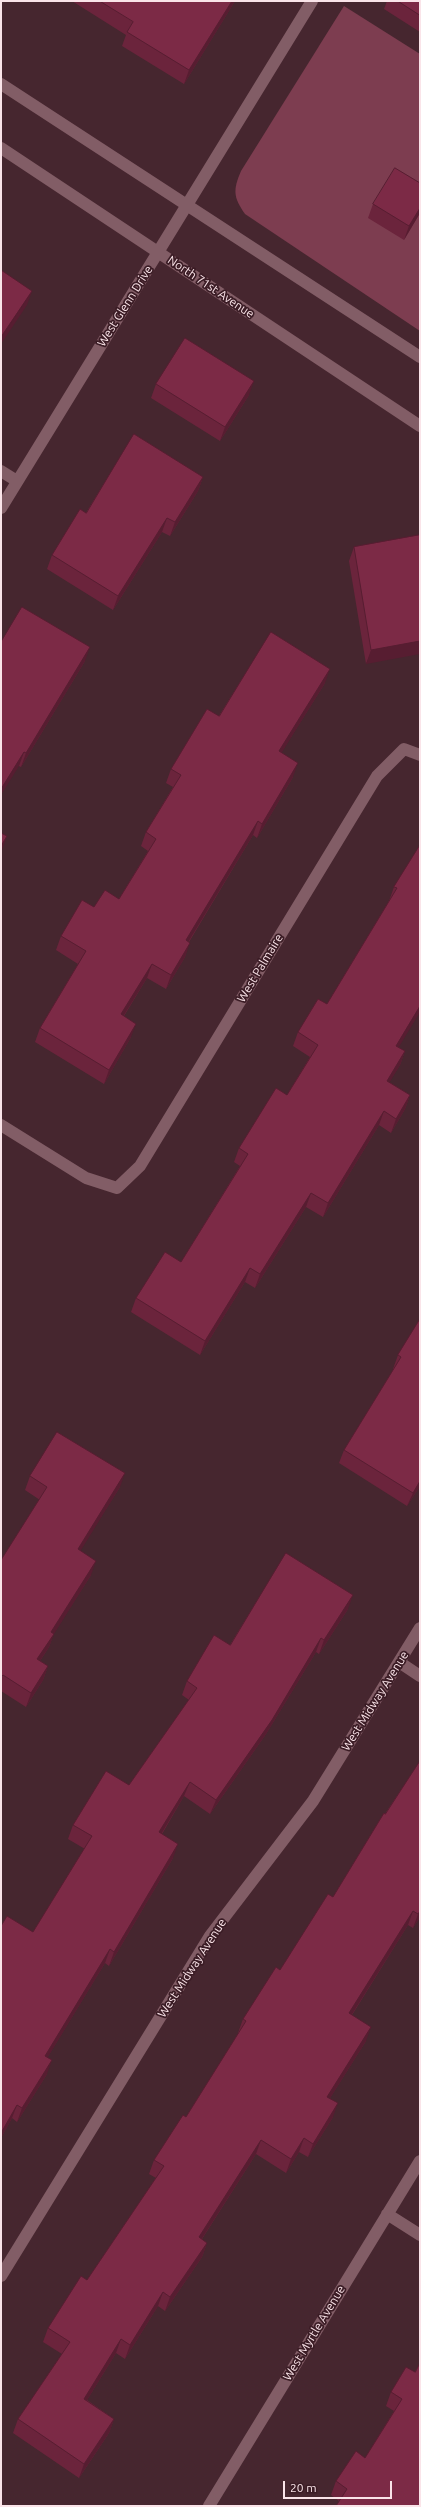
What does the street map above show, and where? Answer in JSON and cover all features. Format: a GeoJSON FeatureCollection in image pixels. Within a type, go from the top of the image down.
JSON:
{"type":"FeatureCollection","features":[{"type":"Feature","properties":{"kind":"street","name":"West Glenn Drive"},"geometry":{"type":"LineString","coordinates":[[1,508],[159,253],[312,1]]}},
{"type":"Feature","properties":{"kind":"street"},"geometry":{"type":"LineString","coordinates":[[1,84],[420,357]]}},
{"type":"Feature","properties":{"kind":"street","name":"North 71st Avenue"},"geometry":{"type":"LineString","coordinates":[[1,148],[420,426]]}},
{"type":"Feature","properties":{"kind":"street"},"geometry":{"type":"LineString","coordinates":[[1,471],[17,481]]}},
{"type":"Feature","properties":{"kind":"street","name":"West Palmaire"},"geometry":{"type":"LineString","coordinates":[[1,1125],[86,1178],[117,1188],[140,1166],[377,776],[404,748],[420,755]]}},
{"type":"Feature","properties":{"kind":"street","name":"West Midway Avenue"},"geometry":{"type":"LineString","coordinates":[[1,2276],[210,1936],[313,1801],[420,1628]]}},
{"type":"Feature","properties":{"kind":"street"},"geometry":{"type":"LineString","coordinates":[[399,1662],[420,1676]]}},
{"type":"Feature","properties":{"kind":"street","name":"West Myrtle Avenue"},"geometry":{"type":"LineString","coordinates":[[209,2506],[420,2161]]}},
{"type":"Feature","properties":{"kind":"street"},"geometry":{"type":"LineString","coordinates":[[387,2214],[420,2234]]}},
{"type":"Feature","properties":{"kind":"shaded area"},"geometry":{"type":"Polygon","coordinates":[[[344,6],[420,54],[420,331],[245,214],[236,198],[236,188],[241,171],[344,6]]]}},
{"type":"Feature","properties":{"kind":"building"},"geometry":{"type":"Polygon","coordinates":[[[100,1],[232,1],[189,70],[127,32],[133,22],[100,1]]]}},
{"type":"Feature","properties":{"kind":"building"},"geometry":{"type":"Polygon","coordinates":[[[398,1],[420,1],[420,15],[398,1]]]}},
{"type":"Feature","properties":{"kind":"building"},"geometry":{"type":"Polygon","coordinates":[[[395,168],[420,183],[420,208],[409,226],[373,204],[395,168]]]}},
{"type":"Feature","properties":{"kind":"building"},"geometry":{"type":"Polygon","coordinates":[[[1,270],[32,291],[1,337],[1,270]]]}},
{"type":"Feature","properties":{"kind":"building"},"geometry":{"type":"Polygon","coordinates":[[[185,338],[254,381],[225,427],[156,384],[185,338]]]}},
{"type":"Feature","properties":{"kind":"building"},"geometry":{"type":"Polygon","coordinates":[[[134,434],[203,477],[175,522],[167,518],[118,596],[52,555],[80,509],[86,513],[134,434]]]}},
{"type":"Feature","properties":{"kind":"building"},"geometry":{"type":"Polygon","coordinates":[[[420,535],[420,641],[371,650],[354,547],[420,535]]]}},
{"type":"Feature","properties":{"kind":"building"},"geometry":{"type":"Polygon","coordinates":[[[22,607],[90,647],[26,753],[24,752],[1,789],[1,642],[22,607]]]}},
{"type":"Feature","properties":{"kind":"building"},"geometry":{"type":"Polygon","coordinates":[[[271,632],[330,669],[279,751],[298,763],[262,824],[258,821],[186,940],[190,943],[171,975],[152,964],[121,1014],[136,1024],[109,1070],[40,1028],[86,951],[61,936],[82,900],[94,907],[105,890],[119,899],[156,839],[146,832],[181,775],[171,769],[207,709],[219,716],[271,632]]]}},
{"type":"Feature","properties":{"kind":"building"},"geometry":{"type":"Polygon","coordinates":[[[1,833],[7,836],[1,846],[1,833]]]}},
{"type":"Feature","properties":{"kind":"building"},"geometry":{"type":"Polygon","coordinates":[[[420,845],[420,1006],[396,1046],[405,1051],[387,1081],[410,1095],[396,1119],[384,1111],[328,1203],[311,1193],[260,1274],[250,1268],[205,1341],[136,1298],[165,1252],[181,1262],[248,1154],[239,1148],[276,1088],[287,1095],[318,1045],[298,1032],[318,999],[327,1004],[397,888],[394,887],[420,845]]]}},
{"type":"Feature","properties":{"kind":"building"},"geometry":{"type":"Polygon","coordinates":[[[420,1319],[420,1481],[413,1493],[344,1450],[401,1357],[398,1355],[420,1319]]]}},
{"type":"Feature","properties":{"kind":"building"},"geometry":{"type":"Polygon","coordinates":[[[57,1432],[125,1473],[78,1549],[96,1561],[51,1632],[54,1634],[37,1659],[48,1666],[31,1693],[3,1675],[1,1677],[1,1560],[47,1487],[30,1476],[57,1432]]]}},
{"type":"Feature","properties":{"kind":"building"},"geometry":{"type":"Polygon","coordinates":[[[286,1553],[353,1595],[324,1640],[321,1638],[272,1720],[216,1800],[190,1782],[159,1832],[178,1844],[114,1952],[110,1949],[45,2056],[52,2060],[22,2108],[17,2105],[1,2133],[1,1926],[7,1916],[33,1932],[92,1836],[73,1825],[106,1771],[129,1785],[197,1688],[187,1681],[214,1635],[230,1645],[286,1553]]]}},
{"type":"Feature","properties":{"kind":"building"},"geometry":{"type":"Polygon","coordinates":[[[420,1761],[420,1911],[418,1914],[413,1911],[349,2013],[371,2027],[327,2097],[338,2103],[313,2144],[304,2138],[291,2159],[261,2140],[199,2237],[207,2243],[170,2297],[163,2292],[130,2345],[121,2339],[84,2399],[114,2419],[84,2464],[18,2419],[70,2342],[48,2328],[81,2276],[87,2280],[164,2166],[154,2160],[183,2115],[186,2117],[246,2021],[243,2019],[276,1967],[280,1970],[328,1894],[333,1897],[384,1813],[385,1814],[420,1761]]]}},
{"type":"Feature","properties":{"kind":"building"},"geometry":{"type":"Polygon","coordinates":[[[420,2363],[420,2506],[336,2506],[347,2489],[336,2481],[356,2451],[365,2458],[402,2399],[391,2392],[406,2367],[415,2372],[420,2363]]]}}]}
